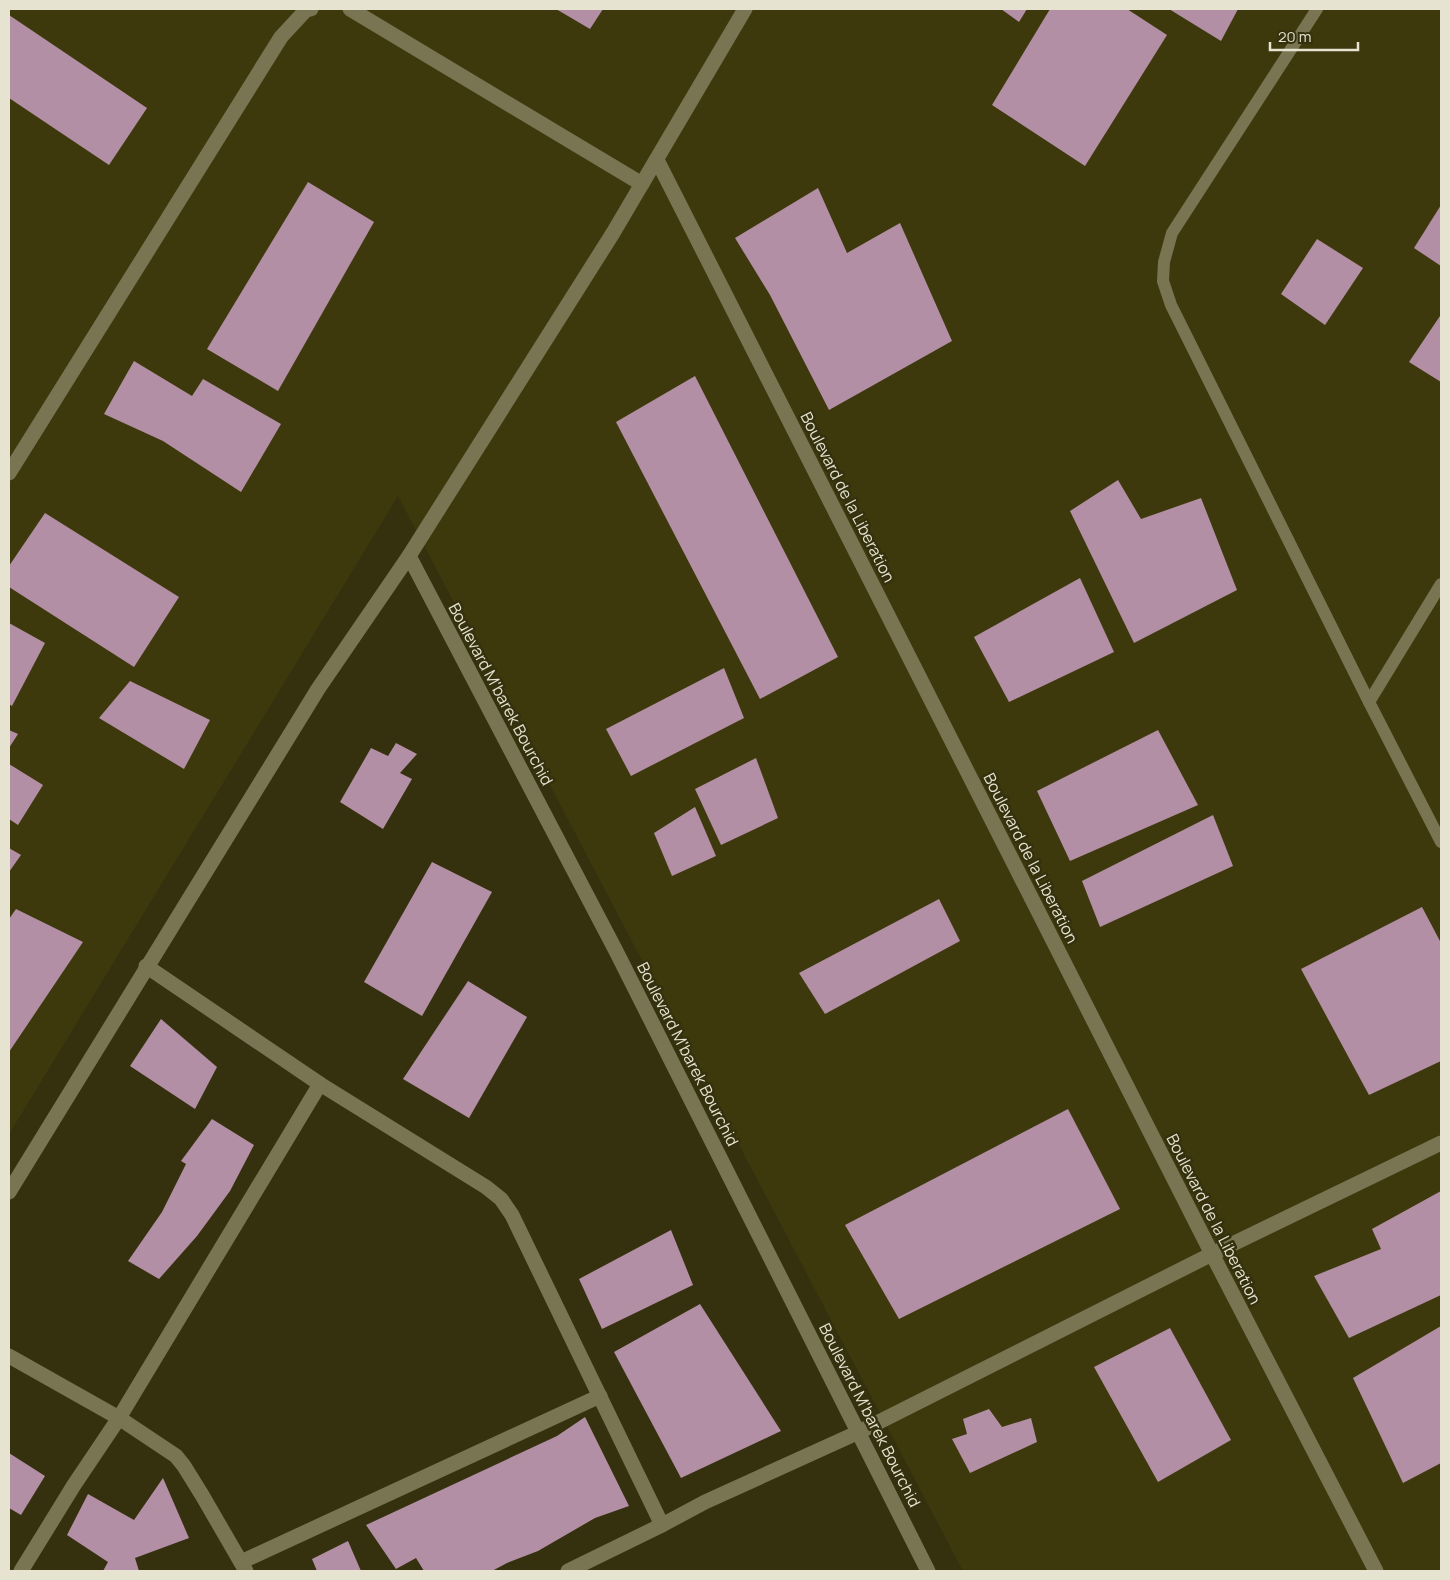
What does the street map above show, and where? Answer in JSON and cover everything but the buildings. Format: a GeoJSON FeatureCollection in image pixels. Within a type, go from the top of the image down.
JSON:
{"type":"FeatureCollection","features":[{"type":"Feature","properties":{"kind":"street"},"geometry":{"type":"LineString","coordinates":[[9,473],[281,37],[306,10],[311,9]]}},
{"type":"Feature","properties":{"kind":"street"},"geometry":{"type":"LineString","coordinates":[[350,9],[642,184]]}},
{"type":"Feature","properties":{"kind":"street"},"geometry":{"type":"LineString","coordinates":[[9,1192],[146,966],[318,689],[409,556],[657,160],[745,9]]}},
{"type":"Feature","properties":{"kind":"street","name":"Boulevard de la Liberation"},"geometry":{"type":"LineString","coordinates":[[657,160],[1212,1254],[1376,1571]]}},
{"type":"Feature","properties":{"kind":"street","name":"Boulevard M'barek Bourchid"},"geometry":{"type":"LineString","coordinates":[[409,556],[616,951],[928,1571]]}},
{"type":"Feature","properties":{"kind":"street"},"geometry":{"type":"LineString","coordinates":[[146,966],[320,1084],[486,1187],[501,1199],[512,1215],[662,1525]]}},
{"type":"Feature","properties":{"kind":"street"},"geometry":{"type":"LineString","coordinates":[[21,1571],[74,1484],[119,1418],[320,1084]]}},
{"type":"Feature","properties":{"kind":"street"},"geometry":{"type":"LineString","coordinates":[[568,1571],[705,1502],[859,1432],[1212,1254],[1441,1142]]}},
{"type":"Feature","properties":{"kind":"street"},"geometry":{"type":"LineString","coordinates":[[9,1356],[119,1418],[176,1456],[184,1466],[243,1566],[600,1396]]}},
{"type":"Feature","properties":{"kind":"lane"},"geometry":{"type":"LineString","coordinates":[[1317,9],[1172,233],[1164,262],[1163,281],[1170,305],[1441,842]]}},
{"type":"Feature","properties":{"kind":"lane"},"geometry":{"type":"LineString","coordinates":[[1369,702],[1441,584]]}},
{"type":"Feature","properties":{"kind":"shaded area"},"geometry":{"type":"Polygon","coordinates":[[[9,9],[1441,9],[1441,1571],[963,1571],[398,496],[9,1134],[9,9]]]}}]}
